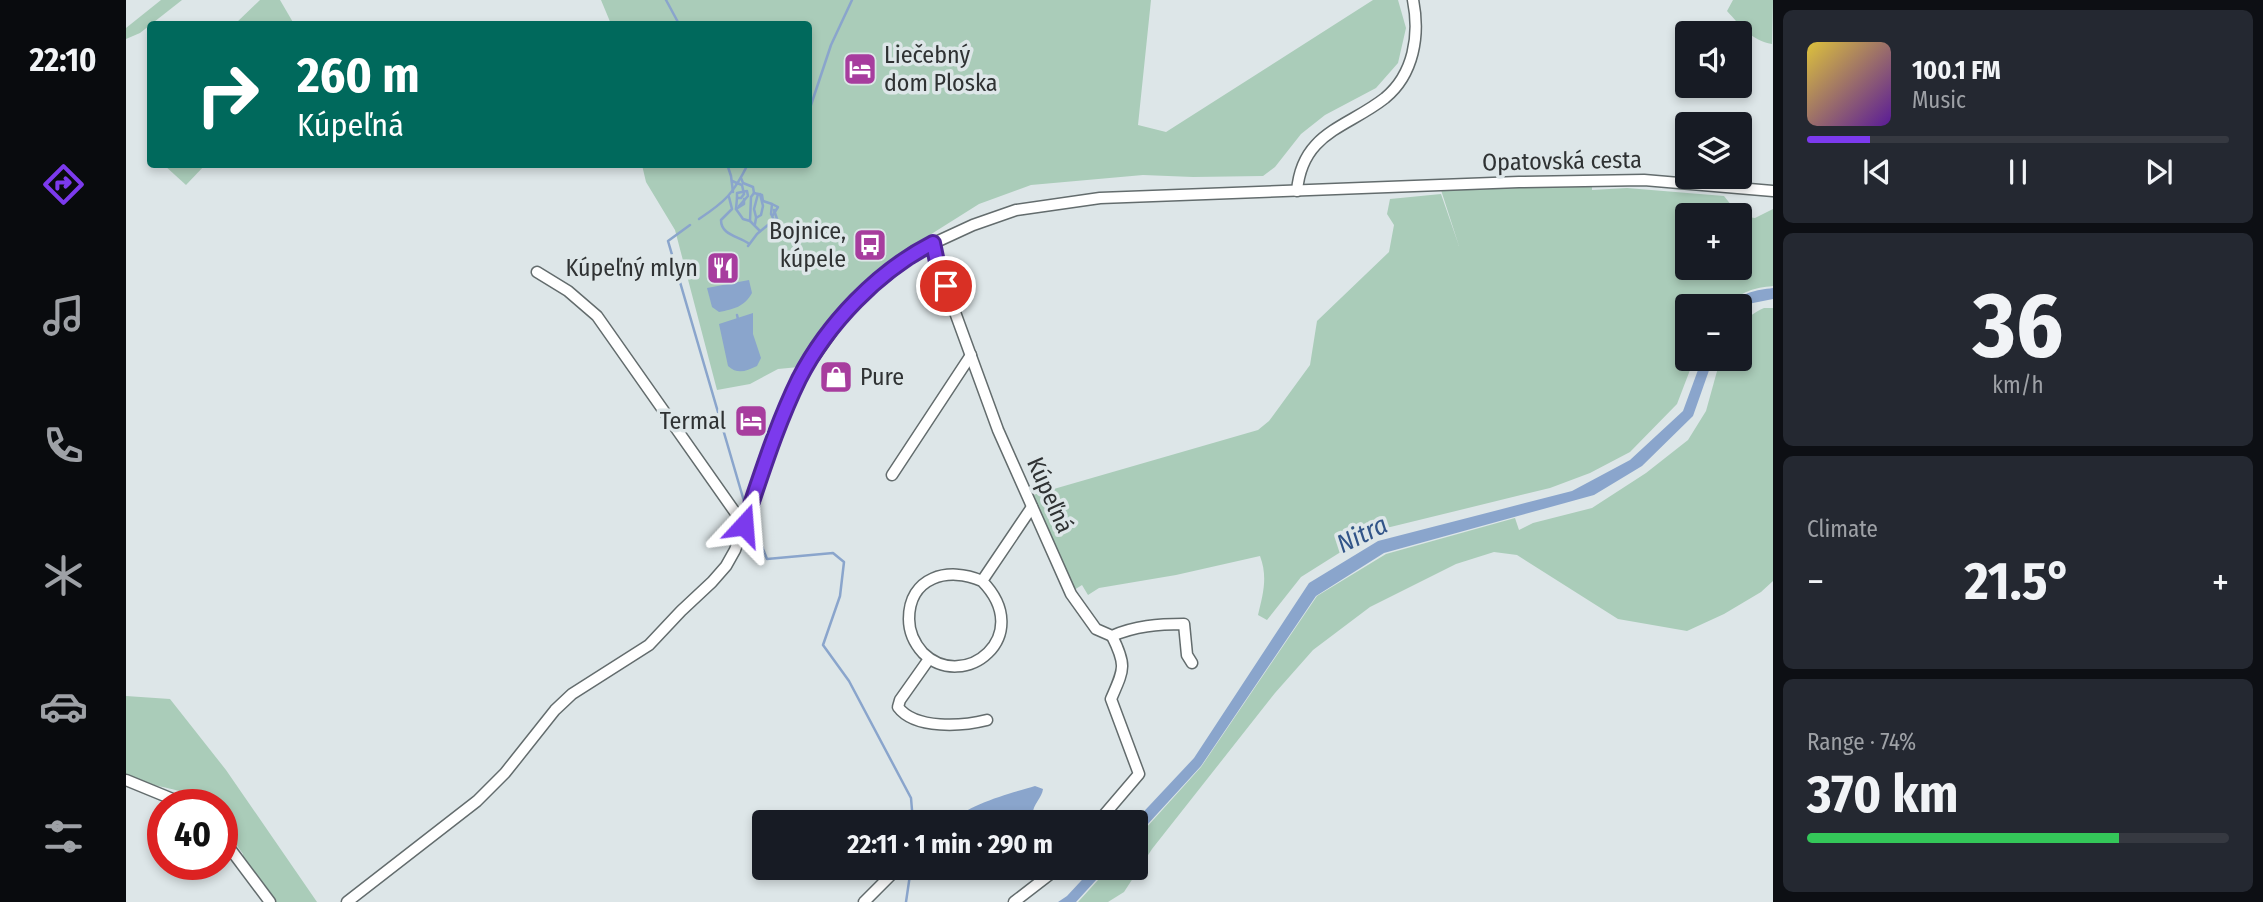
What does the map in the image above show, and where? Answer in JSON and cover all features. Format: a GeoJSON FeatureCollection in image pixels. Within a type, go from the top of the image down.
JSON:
{"type":"FeatureCollection","features":[{"type":"Feature","properties":{"kind":"street"},"geometry":{"type":"LineString","coordinates":[[1297,191],[1300,172],[1312,148],[1332,129],[1384,98],[1398,84],[1406,70],[1417,35],[1413,0]]}},
{"type":"Feature","properties":{"kind":"street","name":"Opatovská cesta"},"geometry":{"type":"LineString","coordinates":[[744,525],[800,377],[821,345],[861,296],[920,249],[1016,210],[1100,198],[1644,180],[1773,191]]}},
{"type":"Feature","properties":{"kind":"street","name":"Kúpeľná"},"geometry":{"type":"LineString","coordinates":[[933,243],[938,266],[998,430],[1032,507],[1072,594],[1096,629],[1112,636]]}},
{"type":"Feature","properties":{"kind":"street"},"geometry":{"type":"LineString","coordinates":[[347,902],[477,801],[505,773],[555,709],[572,694],[649,645],[726,566],[736,550],[744,525],[597,316],[568,291],[537,272]]}},
{"type":"Feature","properties":{"kind":"street"},"geometry":{"type":"LineString","coordinates":[[892,475],[971,355]]}},
{"type":"Feature","properties":{"kind":"street"},"geometry":{"type":"LineString","coordinates":[[982,581],[1032,507]]}},
{"type":"Feature","properties":{"kind":"street"},"geometry":{"type":"LineString","coordinates":[[946,573],[965,573],[982,581],[995,594],[1002,611],[1002,629],[995,646],[982,659],[965,666],[947,666],[929,659],[916,646],[909,629],[909,610],[916,593],[929,580],[946,573]]}},
{"type":"Feature","properties":{"kind":"street"},"geometry":{"type":"LineString","coordinates":[[1108,810],[1139,774],[1111,699],[1121,677],[1123,658],[1112,636],[1127,629],[1150,625],[1184,624],[1187,655],[1192,663]]}},
{"type":"Feature","properties":{"kind":"street"},"geometry":{"type":"LineString","coordinates":[[929,659],[900,700],[898,707],[903,714],[948,725],[966,725],[987,720]]}},
{"type":"Feature","properties":{"kind":"street"},"geometry":{"type":"LineString","coordinates":[[126,780],[148,789]]}},
{"type":"Feature","properties":{"kind":"street"},"geometry":{"type":"LineString","coordinates":[[238,859],[270,902]]}},
{"type":"Feature","properties":{"kind":"street"},"geometry":{"type":"LineString","coordinates":[[864,902],[886,880]]}},
{"type":"Feature","properties":{"kind":"street"},"geometry":{"type":"LineString","coordinates":[[1014,902],[1042,880]]}},
{"type":"Feature","properties":{"kind":"green space"},"geometry":{"type":"Polygon","coordinates":[[[161,0],[182,0],[155,21],[147,21],[147,28],[140,33],[126,39],[126,28],[161,0]]]}},
{"type":"Feature","properties":{"kind":"green space"},"geometry":{"type":"Polygon","coordinates":[[[260,0],[280,0],[292,21],[238,21],[260,0]]]}},
{"type":"Feature","properties":{"kind":"green space"},"geometry":{"type":"Polygon","coordinates":[[[601,0],[1151,0],[1138,125],[1166,132],[1373,0],[1398,0],[1406,28],[1398,63],[1376,88],[1325,115],[1301,134],[1275,167],[1263,176],[1143,175],[1031,185],[979,204],[898,255],[836,316],[799,367],[778,369],[750,384],[717,390],[675,230],[646,182],[643,168],[812,168],[812,21],[610,21],[601,0]]]}},
{"type":"Feature","properties":{"kind":"green space"},"geometry":{"type":"Polygon","coordinates":[[[1733,0],[1773,0],[1772,44],[1752,36],[1752,21],[1736,21],[1727,11],[1733,0]]]}},
{"type":"Feature","properties":{"kind":"green space"},"geometry":{"type":"Polygon","coordinates":[[[167,168],[202,168],[186,185],[167,168]]]}},
{"type":"Feature","properties":{"kind":"green space"},"geometry":{"type":"Polygon","coordinates":[[[1592,186],[1592,190],[1627,188],[1724,196],[1730,203],[1675,203],[1675,280],[1752,280],[1752,218],[1773,209],[1773,286],[1743,294],[1675,294],[1675,371],[1690,371],[1677,404],[1630,452],[1590,473],[1550,488],[1374,531],[1301,577],[1267,620],[1258,615],[1264,578],[1260,556],[1176,575],[1099,588],[1088,595],[1082,585],[1074,590],[1033,495],[1258,430],[1269,421],[1310,365],[1317,321],[1389,252],[1394,225],[1387,214],[1390,199],[1441,194],[1459,246],[1441,190],[1592,186]]]}},
{"type":"Feature","properties":{"kind":"green space"},"geometry":{"type":"Polygon","coordinates":[[[1764,308],[1773,308],[1773,581],[1761,592],[1724,614],[1687,631],[1618,619],[1517,555],[1494,552],[1456,564],[1370,607],[1313,650],[1275,693],[1148,855],[1148,826],[1201,767],[1317,596],[1386,554],[1515,518],[1519,530],[1533,523],[1592,508],[1646,473],[1688,440],[1706,411],[1717,371],[1752,371],[1752,315],[1764,308]]]}},
{"type":"Feature","properties":{"kind":"green space"},"geometry":{"type":"Polygon","coordinates":[[[126,696],[170,699],[226,770],[317,902],[276,902],[243,858],[238,847],[238,789],[169,789],[126,774],[126,696]]]}},
{"type":"Feature","properties":{"kind":"green space"},"geometry":{"type":"Polygon","coordinates":[[[1098,880],[1132,880],[1124,892],[1108,902],[1078,902],[1098,880]]]}},
{"type":"Feature","properties":{"kind":"water"},"geometry":{"type":"Polygon","coordinates":[[[749,280],[752,293],[742,304],[719,312],[712,307],[707,288],[749,280]]]}},
{"type":"Feature","properties":{"kind":"water"},"geometry":{"type":"Polygon","coordinates":[[[1773,288],[1773,299],[1752,303],[1752,294],[1748,294],[1773,288]]]}},
{"type":"Feature","properties":{"kind":"water"},"geometry":{"type":"Polygon","coordinates":[[[753,313],[753,334],[761,358],[757,366],[746,371],[735,370],[728,366],[719,324],[753,313]]]}},
{"type":"Feature","properties":{"kind":"water"},"geometry":{"type":"Polygon","coordinates":[[[1698,371],[1709,371],[1693,416],[1642,466],[1594,495],[1384,553],[1316,596],[1201,766],[1148,824],[1148,810],[1145,810],[1194,758],[1309,583],[1378,541],[1572,491],[1630,460],[1683,411],[1698,371]]]}},
{"type":"Feature","properties":{"kind":"water"},"geometry":{"type":"Polygon","coordinates":[[[1035,786],[1043,789],[1034,810],[968,810],[1035,786]]]}},
{"type":"Feature","properties":{"kind":"water"},"geometry":{"type":"Polygon","coordinates":[[[1082,880],[1096,880],[1076,902],[1058,902],[1082,880]]]}},
{"type":"Feature","properties":{"kind":"waterway"},"geometry":{"type":"LineString","coordinates":[[666,0],[677,21]]}},
{"type":"Feature","properties":{"kind":"waterway"},"geometry":{"type":"LineString","coordinates":[[812,102],[831,45],[852,0]]}},
{"type":"Feature","properties":{"kind":"waterway"},"geometry":{"type":"LineString","coordinates":[[728,168],[733,192]]}},
{"type":"Feature","properties":{"kind":"waterway"},"geometry":{"type":"LineString","coordinates":[[699,219],[728,196],[746,168]]}},
{"type":"Feature","properties":{"kind":"waterway"},"geometry":{"type":"LineString","coordinates":[[741,178],[743,183],[753,187],[754,193],[762,195],[763,201],[772,204],[771,214],[774,220],[757,234],[748,246]]}},
{"type":"Feature","properties":{"kind":"waterway"},"geometry":{"type":"LineString","coordinates":[[732,181],[742,185],[744,194],[737,198],[736,209]]}},
{"type":"Feature","properties":{"kind":"waterway"},"geometry":{"type":"LineString","coordinates":[[737,198],[737,193],[747,191],[748,196],[739,206]]}},
{"type":"Feature","properties":{"kind":"waterway"},"geometry":{"type":"LineString","coordinates":[[754,193],[751,197],[750,221],[760,231]]}},
{"type":"Feature","properties":{"kind":"waterway"},"geometry":{"type":"LineString","coordinates":[[756,217],[754,209],[758,194]]}},
{"type":"Feature","properties":{"kind":"waterway"},"geometry":{"type":"LineString","coordinates":[[755,224],[763,206],[760,194]]}},
{"type":"Feature","properties":{"kind":"waterway"},"geometry":{"type":"LineString","coordinates":[[729,197],[732,209],[721,220],[722,225],[727,232],[748,243]]}},
{"type":"Feature","properties":{"kind":"waterway"},"geometry":{"type":"LineString","coordinates":[[744,199],[744,204],[736,209],[743,219],[750,221]]}},
{"type":"Feature","properties":{"kind":"waterway"},"geometry":{"type":"LineString","coordinates":[[772,204],[778,207],[773,215]]}},
{"type":"Feature","properties":{"kind":"waterway"},"geometry":{"type":"LineString","coordinates":[[774,210],[777,219],[774,220]]}},
{"type":"Feature","properties":{"kind":"waterway"},"geometry":{"type":"LineString","coordinates":[[690,225],[668,241],[746,508]]}},
{"type":"Feature","properties":{"kind":"waterway"},"geometry":{"type":"LineString","coordinates":[[737,315],[738,319]]}},
{"type":"Feature","properties":{"kind":"waterway"},"geometry":{"type":"LineString","coordinates":[[750,517],[767,559],[833,553],[844,562],[840,596],[823,645],[849,681],[911,798],[912,810]]}},
{"type":"Feature","properties":{"kind":"waterway"},"geometry":{"type":"LineString","coordinates":[[906,902],[909,880]]}},
{"type":"Feature","properties":{"kind":"place","name":"Liečebný dom Ploska"},"geometry":{"type":"Point","coordinates":[860,69]}},
{"type":"Feature","properties":{"kind":"place","name":"Bojnice, kúpele"},"geometry":{"type":"Point","coordinates":[870,245]}},
{"type":"Feature","properties":{"kind":"place","name":"Kúpeľný mlyn"},"geometry":{"type":"Point","coordinates":[723,268]}},
{"type":"Feature","properties":{"kind":"place","name":"Pure"},"geometry":{"type":"Point","coordinates":[836,377]}},
{"type":"Feature","properties":{"kind":"place","name":"Termal"},"geometry":{"type":"Point","coordinates":[751,421]}},
{"type":"Feature","properties":{"kind":"route"},"geometry":{"type":"LineString","coordinates":[[744,525],[778,427],[800,377],[843,316],[861,296],[900,263],[933,243],[946,286]]}},
{"type":"Feature","properties":{"kind":"water label","name":"Nitra"},"geometry":{"type":"Point","coordinates":[1362,534]}}]}
